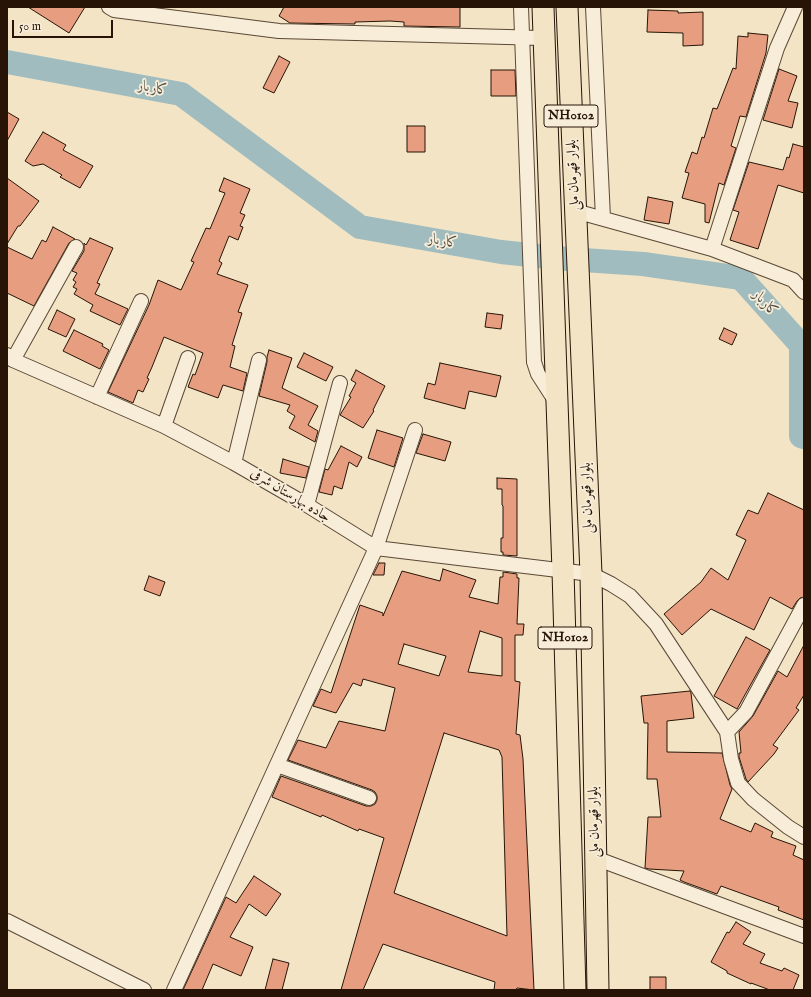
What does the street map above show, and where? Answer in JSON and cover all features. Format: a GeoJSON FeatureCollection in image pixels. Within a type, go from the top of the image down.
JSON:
{"type":"FeatureCollection","features":[{"type":"Feature","properties":{"kind":"highway","name":"بلوار قهرمان ملی"},"geometry":{"type":"LineString","coordinates":[[543,7],[563,571],[575,990]]}},
{"type":"Feature","properties":{"kind":"highway","name":"بلوار قهرمان ملی"},"geometry":{"type":"LineString","coordinates":[[567,7],[591,574],[598,990]]}},
{"type":"Feature","properties":{"kind":"street"},"geometry":{"type":"LineString","coordinates":[[109,7],[114,10],[279,31],[544,38]]}},
{"type":"Feature","properties":{"kind":"street"},"geometry":{"type":"LineString","coordinates":[[521,7],[534,362],[538,374],[557,404]]}},
{"type":"Feature","properties":{"kind":"street"},"geometry":{"type":"LineString","coordinates":[[593,7],[603,218]]}},
{"type":"Feature","properties":{"kind":"street"},"geometry":{"type":"LineString","coordinates":[[712,249],[777,48],[795,7]]}},
{"type":"Feature","properties":{"kind":"street"},"geometry":{"type":"LineString","coordinates":[[576,218],[603,218],[712,249],[794,280],[804,292]]}},
{"type":"Feature","properties":{"kind":"street"},"geometry":{"type":"LineString","coordinates":[[10,358],[76,247]]}},
{"type":"Feature","properties":{"kind":"street"},"geometry":{"type":"LineString","coordinates":[[97,397],[140,301]]}},
{"type":"Feature","properties":{"kind":"street","name":"جاده بهارستان شرقی"},"geometry":{"type":"LineString","coordinates":[[10,358],[164,426],[234,463],[307,505],[376,548],[591,574]]}},
{"type":"Feature","properties":{"kind":"street"},"geometry":{"type":"LineString","coordinates":[[164,426],[188,358]]}},
{"type":"Feature","properties":{"kind":"street"},"geometry":{"type":"LineString","coordinates":[[234,463],[259,360]]}},
{"type":"Feature","properties":{"kind":"street"},"geometry":{"type":"LineString","coordinates":[[307,505],[340,383]]}},
{"type":"Feature","properties":{"kind":"street"},"geometry":{"type":"LineString","coordinates":[[174,990],[376,548],[415,430]]}},
{"type":"Feature","properties":{"kind":"street"},"geometry":{"type":"LineString","coordinates":[[591,574],[630,596],[656,624],[727,732],[731,759],[738,784],[753,799],[788,827],[804,837]]}},
{"type":"Feature","properties":{"kind":"street"},"geometry":{"type":"LineString","coordinates":[[727,732],[746,712],[804,606]]}},
{"type":"Feature","properties":{"kind":"street"},"geometry":{"type":"LineString","coordinates":[[277,765],[369,798]]}},
{"type":"Feature","properties":{"kind":"street"},"geometry":{"type":"LineString","coordinates":[[595,858],[804,936]]}},
{"type":"Feature","properties":{"kind":"street"},"geometry":{"type":"LineString","coordinates":[[7,921],[144,990]]}},
{"type":"Feature","properties":{"kind":"building"},"geometry":{"type":"Polygon","coordinates":[[[28,7],[85,7],[69,33],[28,7]]]}},
{"type":"Feature","properties":{"kind":"building"},"geometry":{"type":"Polygon","coordinates":[[[284,7],[460,7],[460,27],[404,26],[404,22],[390,21],[355,22],[355,24],[290,23],[279,16],[284,7]]]}},
{"type":"Feature","properties":{"kind":"building"},"geometry":{"type":"Polygon","coordinates":[[[648,10],[678,11],[678,13],[703,12],[703,45],[683,46],[683,33],[647,32],[648,10]]]}},
{"type":"Feature","properties":{"kind":"building"},"geometry":{"type":"Polygon","coordinates":[[[748,33],[768,35],[766,53],[746,117],[740,116],[731,146],[736,148],[724,185],[719,183],[709,223],[705,222],[705,204],[682,198],[689,173],[685,172],[692,152],[697,154],[702,137],[704,138],[713,108],[717,109],[733,68],[736,69],[738,36],[748,37],[748,33]]]}},
{"type":"Feature","properties":{"kind":"building"},"geometry":{"type":"Polygon","coordinates":[[[279,56],[290,62],[274,93],[263,88],[279,56]]]}},
{"type":"Feature","properties":{"kind":"building"},"geometry":{"type":"Polygon","coordinates":[[[779,69],[797,76],[788,101],[798,103],[792,128],[763,120],[779,69]]]}},
{"type":"Feature","properties":{"kind":"building"},"geometry":{"type":"Polygon","coordinates":[[[491,70],[515,70],[516,96],[491,96],[491,70]]]}},
{"type":"Feature","properties":{"kind":"building"},"geometry":{"type":"Polygon","coordinates":[[[7,112],[19,119],[7,141],[7,112]]]}},
{"type":"Feature","properties":{"kind":"building"},"geometry":{"type":"Polygon","coordinates":[[[407,126],[425,126],[425,152],[407,152],[407,126]]]}},
{"type":"Feature","properties":{"kind":"building"},"geometry":{"type":"Polygon","coordinates":[[[43,132],[66,145],[63,150],[93,166],[80,188],[60,177],[62,175],[43,164],[33,166],[25,161],[43,132]]]}},
{"type":"Feature","properties":{"kind":"building"},"geometry":{"type":"Polygon","coordinates":[[[793,144],[804,147],[804,193],[778,185],[758,249],[730,240],[739,212],[733,210],[749,162],[783,170],[787,157],[789,158],[793,144]]]}},
{"type":"Feature","properties":{"kind":"building"},"geometry":{"type":"Polygon","coordinates":[[[7,178],[39,201],[20,226],[18,226],[7,244],[7,178]]]}},
{"type":"Feature","properties":{"kind":"building"},"geometry":{"type":"Polygon","coordinates":[[[224,178],[250,189],[240,213],[245,215],[240,226],[243,227],[238,240],[229,236],[219,261],[222,263],[217,274],[248,285],[238,312],[242,313],[232,345],[235,346],[230,367],[247,373],[243,391],[223,385],[218,398],[188,387],[193,374],[195,375],[203,353],[164,337],[147,378],[149,379],[143,392],[138,390],[133,403],[108,392],[149,305],[158,280],[181,290],[194,262],[191,261],[206,228],[210,229],[225,193],[219,191],[224,178]]]}},
{"type":"Feature","properties":{"kind":"building"},"geometry":{"type":"Polygon","coordinates":[[[648,197],[673,202],[669,224],[644,220],[648,197]]]}},
{"type":"Feature","properties":{"kind":"building"},"geometry":{"type":"Polygon","coordinates":[[[53,227],[75,239],[69,243],[34,306],[7,293],[7,247],[32,259],[42,240],[46,242],[53,227]]]}},
{"type":"Feature","properties":{"kind":"building"},"geometry":{"type":"Polygon","coordinates":[[[90,238],[113,248],[97,283],[100,284],[95,294],[128,309],[120,325],[90,311],[93,305],[74,294],[77,289],[73,287],[76,282],[73,280],[77,273],[72,271],[84,251],[84,243],[86,245],[90,238]]]}},
{"type":"Feature","properties":{"kind":"building"},"geometry":{"type":"Polygon","coordinates":[[[57,310],[75,319],[66,337],[48,329],[57,310]]]}},
{"type":"Feature","properties":{"kind":"building"},"geometry":{"type":"Polygon","coordinates":[[[487,313],[503,315],[501,329],[485,327],[487,313]]]}},
{"type":"Feature","properties":{"kind":"building"},"geometry":{"type":"Polygon","coordinates":[[[724,328],[737,334],[732,345],[719,339],[724,328]]]}},
{"type":"Feature","properties":{"kind":"building"},"geometry":{"type":"Polygon","coordinates":[[[74,330],[103,344],[102,346],[109,350],[100,369],[63,351],[74,330]]]}},
{"type":"Feature","properties":{"kind":"building"},"geometry":{"type":"Polygon","coordinates":[[[269,350],[292,358],[282,388],[318,406],[308,425],[318,431],[315,442],[289,428],[295,416],[287,411],[290,405],[259,396],[269,350]]]}},
{"type":"Feature","properties":{"kind":"building"},"geometry":{"type":"Polygon","coordinates":[[[304,353],[333,367],[326,381],[297,367],[304,353]]]}},
{"type":"Feature","properties":{"kind":"building"},"geometry":{"type":"Polygon","coordinates":[[[440,363],[501,376],[496,397],[469,391],[465,409],[424,398],[428,383],[435,385],[440,363]]]}},
{"type":"Feature","properties":{"kind":"building"},"geometry":{"type":"Polygon","coordinates":[[[356,370],[385,386],[373,410],[374,411],[363,428],[340,415],[351,397],[349,396],[356,383],[351,380],[356,370]]]}},
{"type":"Feature","properties":{"kind":"building"},"geometry":{"type":"Polygon","coordinates":[[[377,430],[403,438],[394,467],[368,458],[377,430]]]}},
{"type":"Feature","properties":{"kind":"building"},"geometry":{"type":"Polygon","coordinates":[[[423,434],[451,442],[445,461],[416,453],[423,434]]]}},
{"type":"Feature","properties":{"kind":"building"},"geometry":{"type":"Polygon","coordinates":[[[341,446],[362,457],[357,467],[349,462],[342,489],[334,486],[332,495],[319,492],[325,469],[328,470],[341,446]]]}},
{"type":"Feature","properties":{"kind":"building"},"geometry":{"type":"Polygon","coordinates":[[[283,459],[309,467],[306,478],[280,473],[283,459]]]}},
{"type":"Feature","properties":{"kind":"building"},"geometry":{"type":"Polygon","coordinates":[[[497,478],[517,479],[517,556],[503,555],[503,552],[501,552],[501,538],[503,538],[503,506],[502,489],[497,489],[497,478]]]}},
{"type":"Feature","properties":{"kind":"building"},"geometry":{"type":"Polygon","coordinates":[[[768,493],[804,510],[804,597],[797,601],[792,609],[770,597],[754,630],[711,609],[682,635],[664,614],[701,582],[711,568],[728,580],[746,540],[736,535],[748,510],[758,514],[768,493]]]}},
{"type":"Feature","properties":{"kind":"building"},"geometry":{"type":"Polygon","coordinates":[[[379,563],[385,563],[384,575],[373,575],[379,563]]]}},
{"type":"Feature","properties":{"kind":"building"},"geometry":{"type":"Polygon","coordinates":[[[443,569],[476,580],[469,597],[498,604],[500,577],[503,577],[503,572],[517,574],[517,578],[519,578],[517,624],[524,624],[523,635],[515,635],[515,681],[520,682],[516,734],[520,735],[523,759],[534,990],[517,988],[516,990],[494,990],[495,982],[383,944],[363,990],[341,990],[384,838],[359,829],[358,831],[322,815],[321,817],[272,797],[281,776],[366,806],[375,804],[377,796],[372,790],[288,760],[298,740],[326,748],[339,721],[385,731],[395,688],[363,679],[361,686],[353,683],[336,713],[313,706],[321,689],[331,693],[360,605],[383,613],[383,616],[402,571],[440,581],[443,569]],[[480,631],[468,672],[502,676],[502,638],[480,631]],[[404,644],[398,664],[439,676],[446,656],[404,644]],[[444,733],[394,893],[507,936],[502,757],[499,750],[444,733]]]}},
{"type":"Feature","properties":{"kind":"building"},"geometry":{"type":"Polygon","coordinates":[[[149,576],[165,582],[160,596],[144,590],[149,576]]]}},
{"type":"Feature","properties":{"kind":"building"},"geometry":{"type":"Polygon","coordinates":[[[746,637],[770,650],[737,709],[714,696],[746,637]]]}},
{"type":"Feature","properties":{"kind":"building"},"geometry":{"type":"Polygon","coordinates":[[[804,645],[804,695],[796,708],[799,710],[773,745],[778,748],[774,754],[748,782],[739,757],[739,753],[741,753],[739,732],[753,716],[778,671],[787,677],[804,645]]]}},
{"type":"Feature","properties":{"kind":"building"},"geometry":{"type":"Polygon","coordinates":[[[690,691],[694,718],[667,721],[667,752],[722,753],[732,789],[720,819],[751,832],[755,823],[773,832],[771,837],[796,846],[793,855],[804,860],[804,920],[778,910],[779,907],[721,886],[717,894],[684,882],[680,880],[684,871],[645,868],[648,817],[661,817],[657,779],[647,779],[648,723],[644,723],[641,696],[690,691]]]}},
{"type":"Feature","properties":{"kind":"building"},"geometry":{"type":"Polygon","coordinates":[[[254,876],[281,894],[266,916],[249,904],[230,937],[253,947],[241,976],[213,964],[202,990],[183,990],[226,897],[236,903],[254,876]]]}},
{"type":"Feature","properties":{"kind":"building"},"geometry":{"type":"Polygon","coordinates":[[[736,922],[751,932],[743,944],[765,954],[760,963],[782,971],[784,968],[799,975],[793,990],[770,990],[751,984],[727,973],[727,971],[711,962],[727,932],[729,933],[736,922]]]}},
{"type":"Feature","properties":{"kind":"building"},"geometry":{"type":"Polygon","coordinates":[[[273,959],[289,963],[282,990],[265,990],[273,959]]]}},
{"type":"Feature","properties":{"kind":"building"},"geometry":{"type":"Polygon","coordinates":[[[650,977],[666,977],[666,990],[650,990],[650,977]]]}},
{"type":"Feature","properties":{"kind":"waterway","name":"کاربار"},"geometry":{"type":"LineString","coordinates":[[7,62],[181,94],[360,227],[501,252],[568,259],[643,264],[741,278],[801,345],[801,436],[804,437]]}}]}
